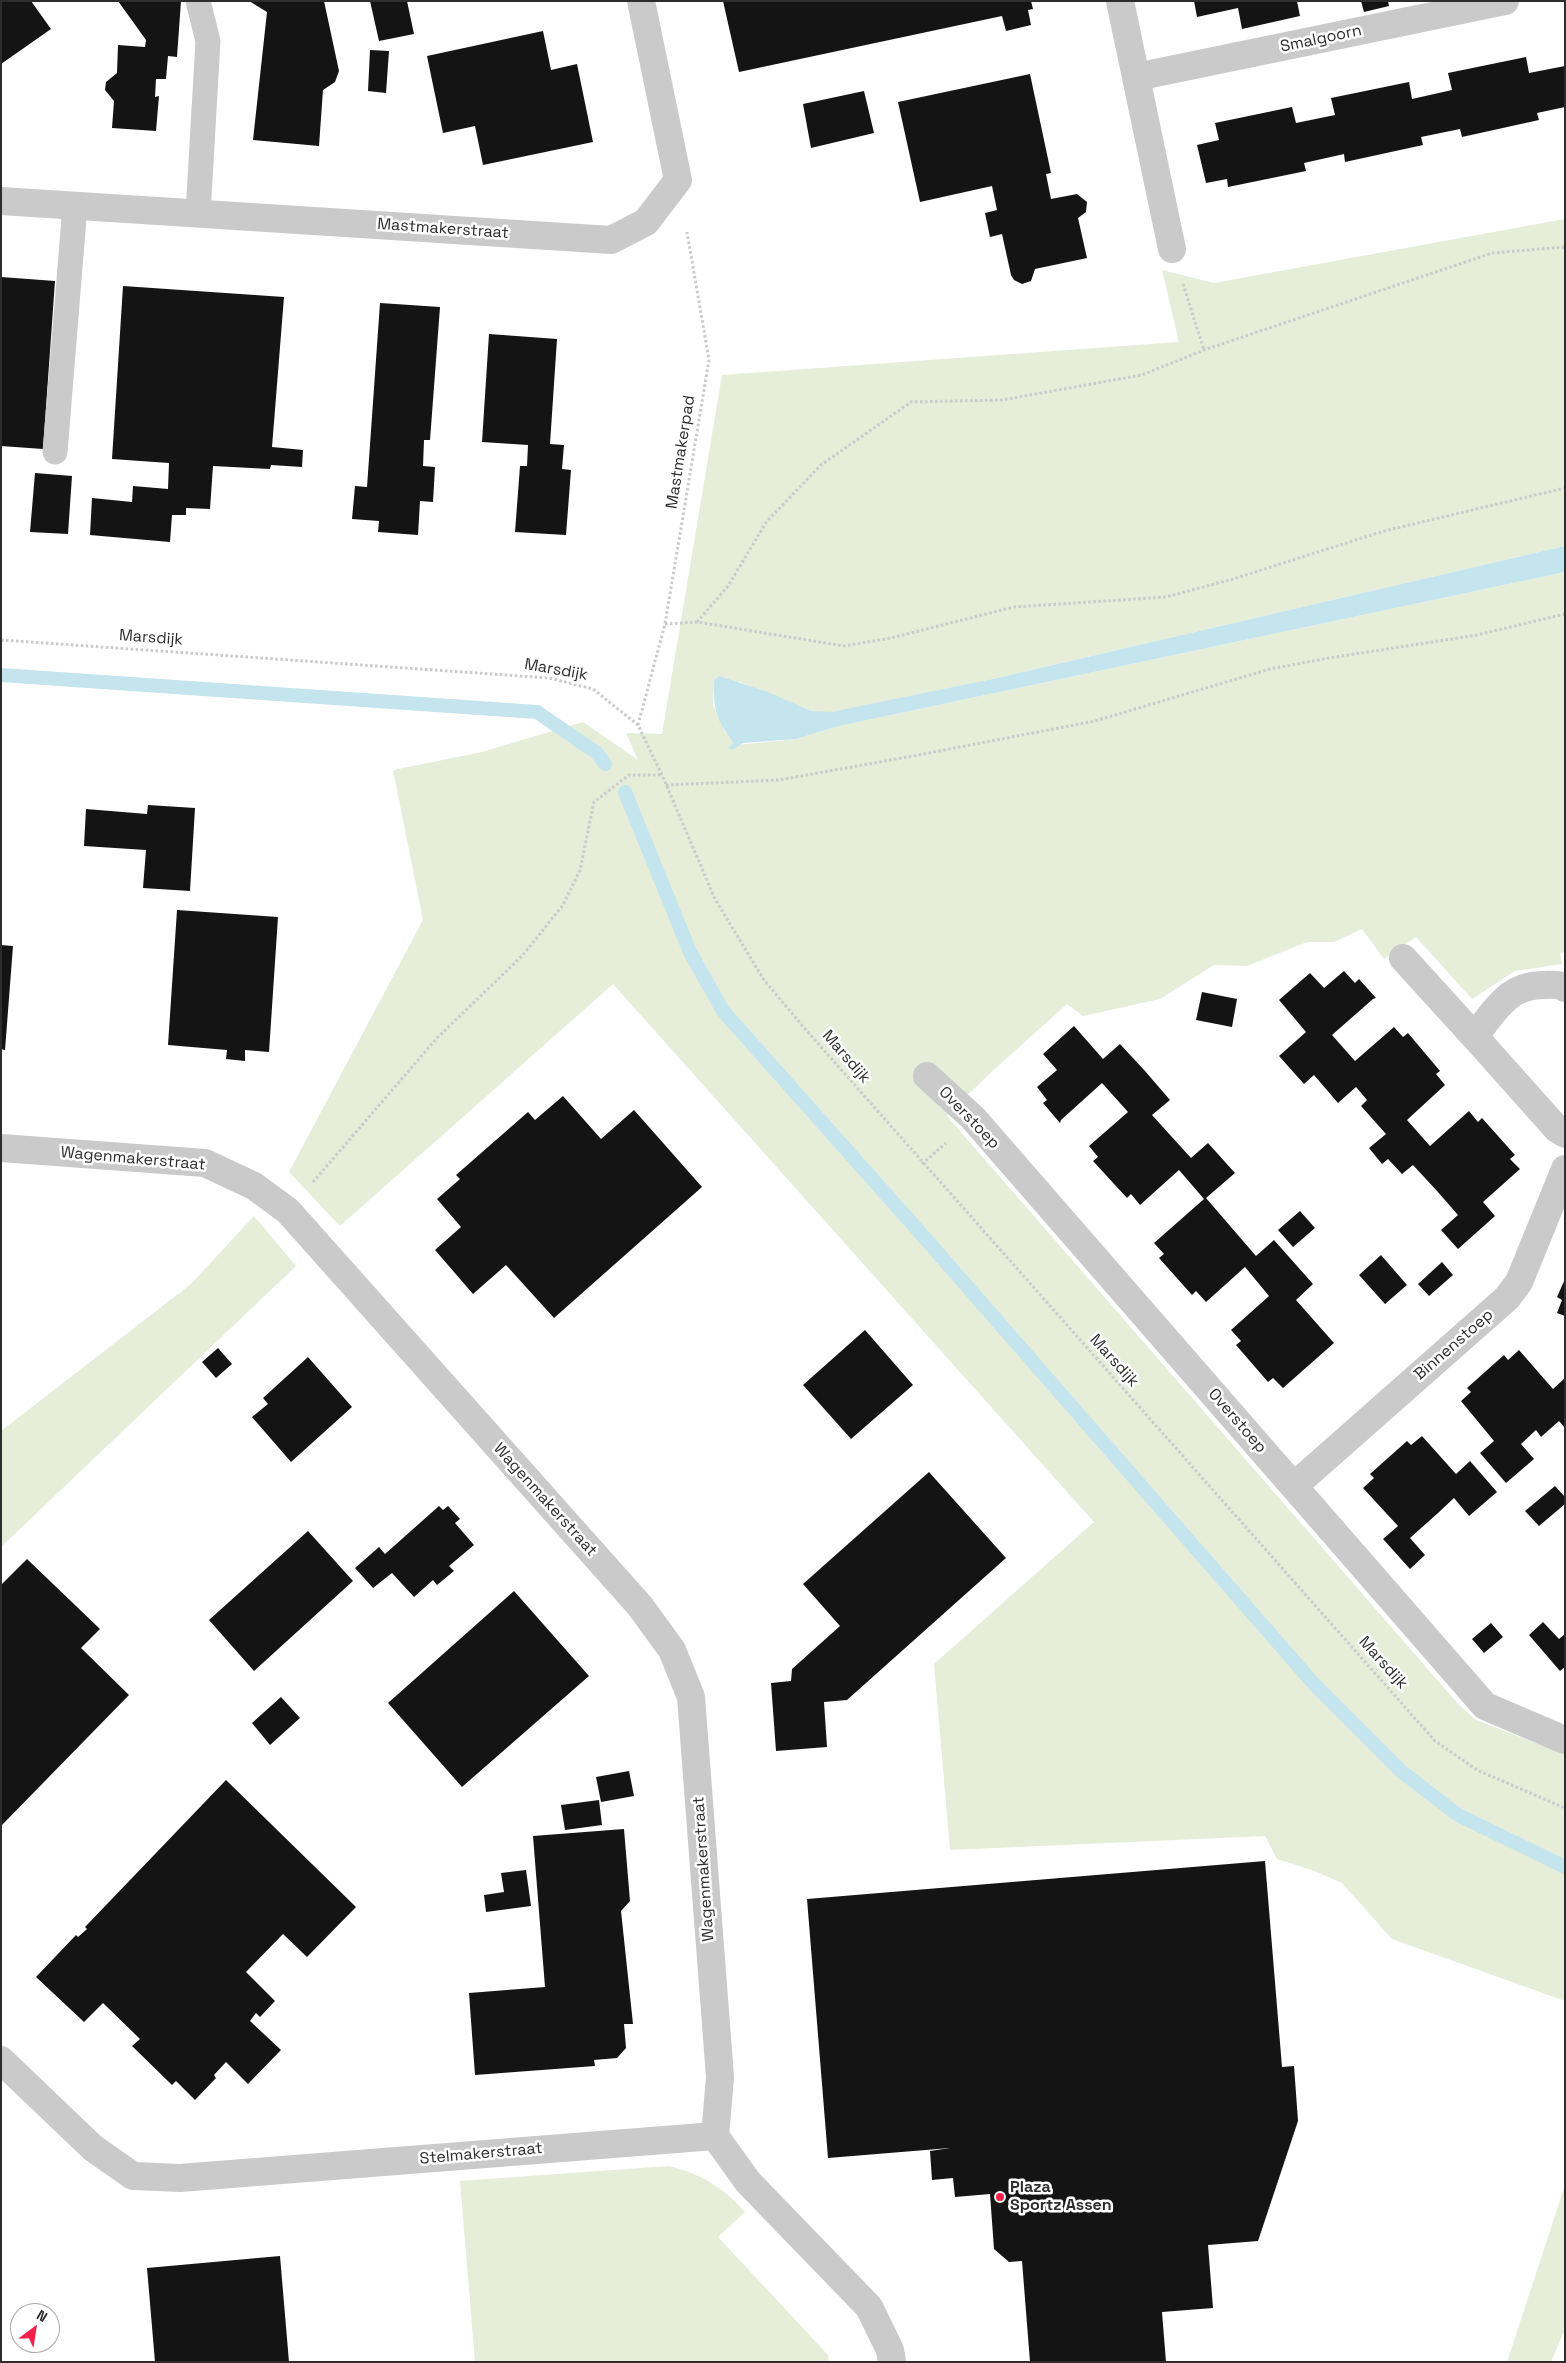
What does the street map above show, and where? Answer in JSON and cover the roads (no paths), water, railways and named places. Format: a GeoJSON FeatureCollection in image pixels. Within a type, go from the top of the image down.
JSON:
{"type":"FeatureCollection","features":[{"type":"Feature","properties":{"kind":"street","name":"Mastmakerstraat"},"geometry":{"type":"LineString","coordinates":[[1,201],[611,240],[646,222],[678,180],[641,1]]}},
{"type":"Feature","properties":{"kind":"street"},"geometry":{"type":"LineString","coordinates":[[1120,1],[1172,249]]}},
{"type":"Feature","properties":{"kind":"street","name":"Smalgoorn"},"geometry":{"type":"LineString","coordinates":[[1136,78],[1506,1]]}},
{"type":"Feature","properties":{"kind":"street"},"geometry":{"type":"LineString","coordinates":[[1403,958],[1557,1129],[1565,1134]]}},
{"type":"Feature","properties":{"kind":"street"},"geometry":{"type":"LineString","coordinates":[[1474,1036],[1513,991],[1527,985],[1560,985],[1565,988]]}},
{"type":"Feature","properties":{"kind":"street","name":"Overstoep"},"geometry":{"type":"LineString","coordinates":[[927,1076],[973,1118],[1485,1706],[1565,1740]]}},
{"type":"Feature","properties":{"kind":"street","name":"Wagenmakerstraat"},"geometry":{"type":"LineString","coordinates":[[1,1148],[205,1163],[254,1186],[288,1211],[640,1606],[672,1650],[692,1697],[720,2077],[715,2136]]}},
{"type":"Feature","properties":{"kind":"street","name":"Binnenstoep"},"geometry":{"type":"LineString","coordinates":[[1294,1486],[1507,1298],[1519,1282],[1565,1169]]}},
{"type":"Feature","properties":{"kind":"street","name":"Stelmakerstraat"},"geometry":{"type":"LineString","coordinates":[[1,2060],[93,2148],[133,2176],[180,2178],[715,2136]]}},
{"type":"Feature","properties":{"kind":"street"},"geometry":{"type":"LineString","coordinates":[[715,2136],[748,2182],[869,2306],[890,2350],[892,2362]]}},
{"type":"Feature","properties":{"kind":"lane"},"geometry":{"type":"LineString","coordinates":[[198,1],[208,41],[198,214]]}},
{"type":"Feature","properties":{"kind":"lane"},"geometry":{"type":"LineString","coordinates":[[55,452],[75,206]]}},
{"type":"Feature","properties":{"kind":"water"},"geometry":{"type":"Polygon","coordinates":[[[1565,546],[1565,572],[839,726],[796,739],[743,743],[732,750],[728,748],[734,743],[719,721],[715,707],[714,681],[719,676],[768,692],[811,711],[832,712],[997,678],[1565,546]]]}},
{"type":"Feature","properties":{"kind":"waterway"},"geometry":{"type":"LineString","coordinates":[[1,675],[537,712],[597,753],[605,764]]}},
{"type":"Feature","properties":{"kind":"waterway"},"geometry":{"type":"LineString","coordinates":[[625,792],[690,952],[723,1011],[924,1237],[1314,1684],[1401,1771],[1458,1815],[1565,1867]]}},
{"type":"Feature","properties":{"kind":"place","name":"Plaza Sportz Assen"},"geometry":{"type":"Point","coordinates":[1000,2197]}}]}
